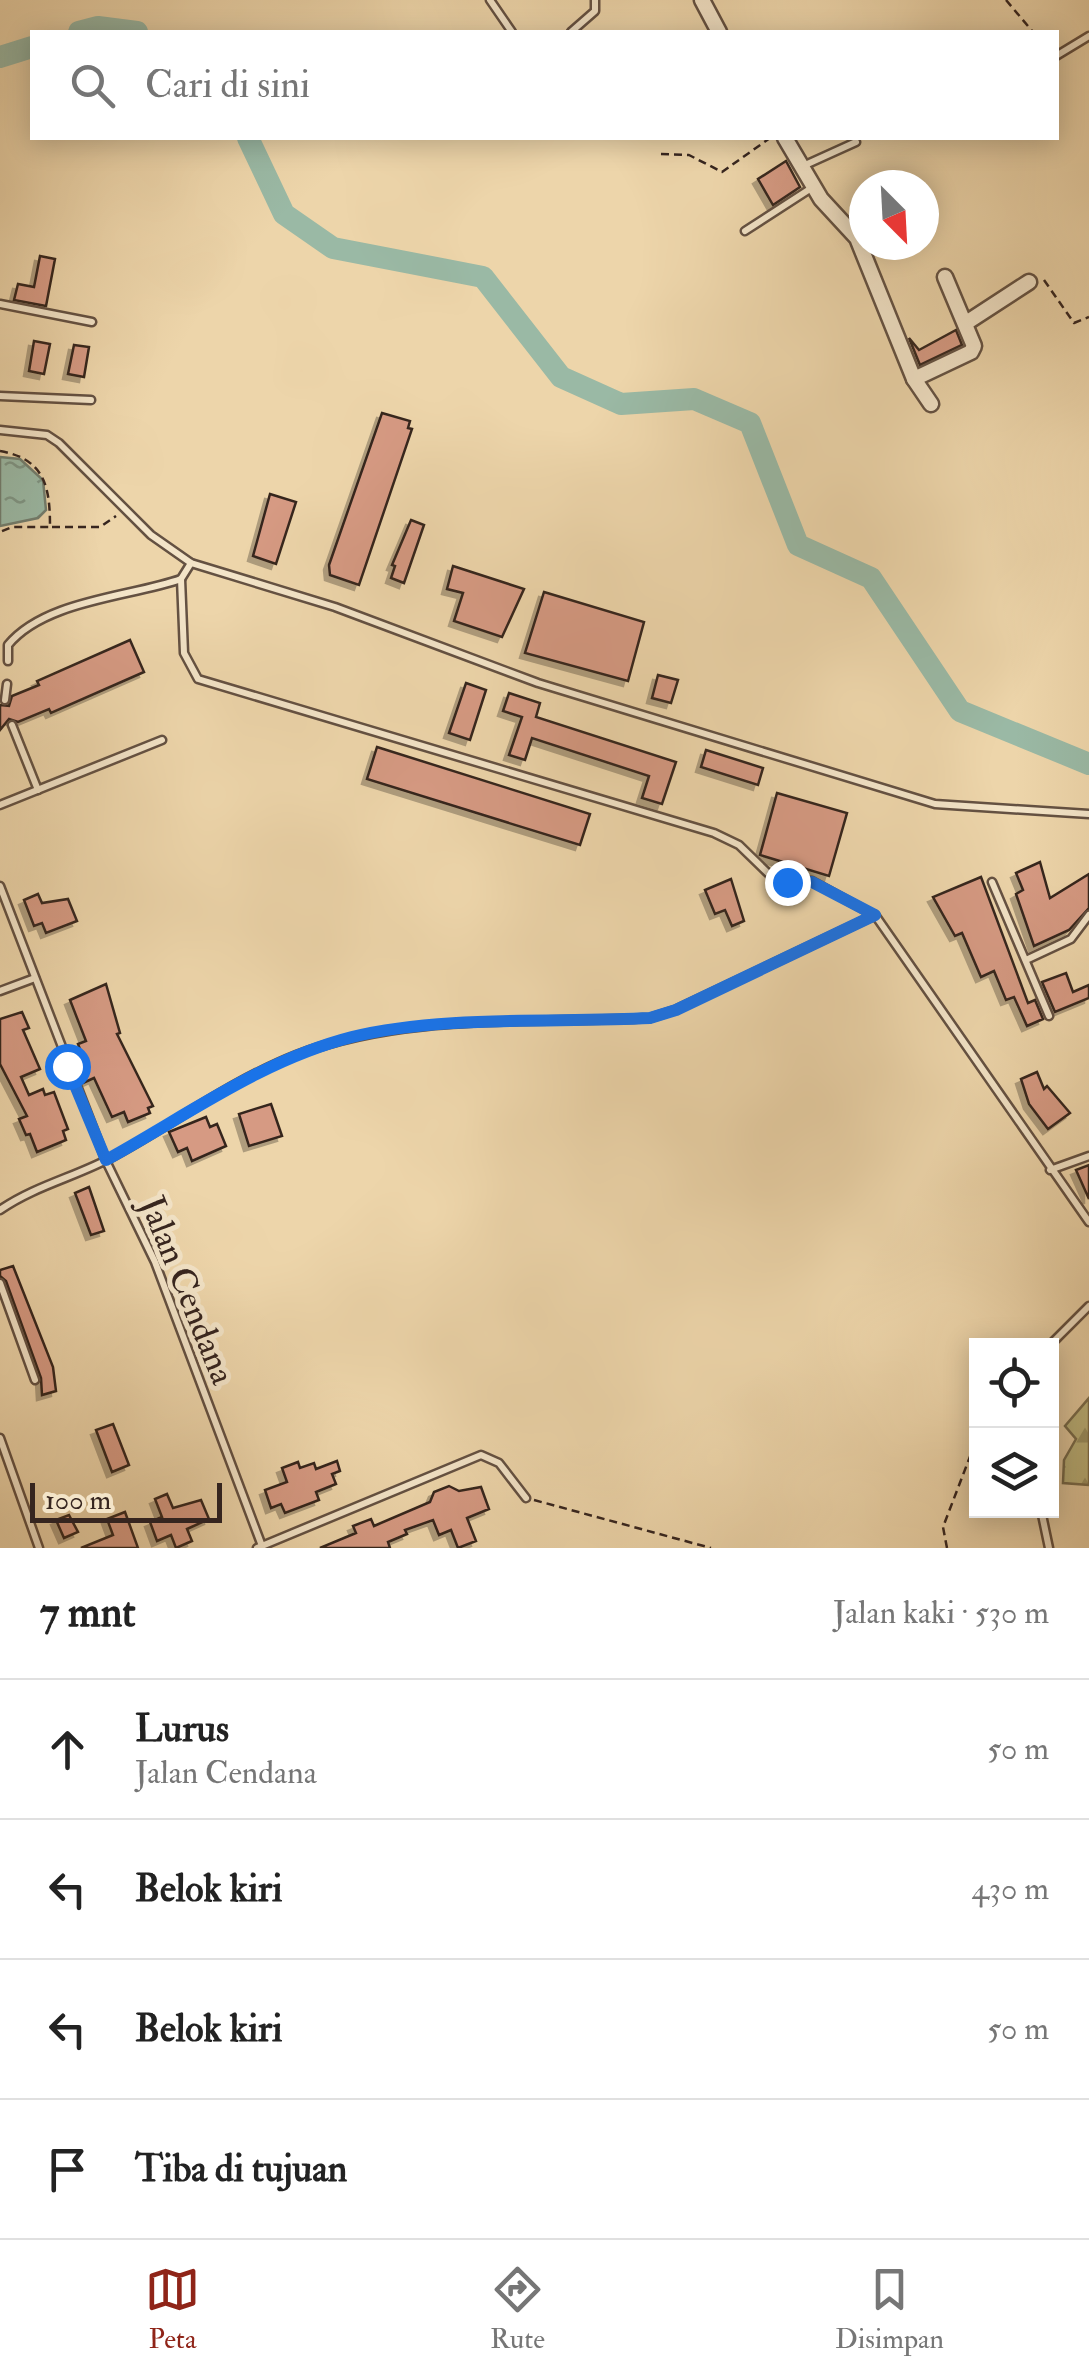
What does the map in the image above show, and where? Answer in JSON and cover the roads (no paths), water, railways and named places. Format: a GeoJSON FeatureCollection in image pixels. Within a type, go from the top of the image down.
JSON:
{"type":"FeatureCollection","features":[{"type":"Feature","properties":{"kind":"street"},"geometry":{"type":"LineString","coordinates":[[702,0],[717,30]]}},
{"type":"Feature","properties":{"kind":"street"},"geometry":{"type":"LineString","coordinates":[[786,140],[831,213],[856,238],[914,378],[931,404]]}},
{"type":"Feature","properties":{"kind":"street"},"geometry":{"type":"LineString","coordinates":[[914,378],[971,352],[974,346],[945,277]]}},
{"type":"Feature","properties":{"kind":"street"},"geometry":{"type":"LineString","coordinates":[[966,324],[1029,282]]}},
{"type":"Feature","properties":{"kind":"lane"},"geometry":{"type":"LineString","coordinates":[[490,0],[511,30]]}},
{"type":"Feature","properties":{"kind":"lane"},"geometry":{"type":"LineString","coordinates":[[574,30],[596,12],[595,0]]}},
{"type":"Feature","properties":{"kind":"lane"},"geometry":{"type":"LineString","coordinates":[[1059,54],[1089,36]]}},
{"type":"Feature","properties":{"kind":"lane"},"geometry":{"type":"LineString","coordinates":[[803,166],[856,142]]}},
{"type":"Feature","properties":{"kind":"lane"},"geometry":{"type":"LineString","coordinates":[[745,231],[814,186]]}},
{"type":"Feature","properties":{"kind":"lane"},"geometry":{"type":"LineString","coordinates":[[0,304],[92,322]]}},
{"type":"Feature","properties":{"kind":"lane"},"geometry":{"type":"LineString","coordinates":[[0,396],[90,400]]}},
{"type":"Feature","properties":{"kind":"lane"},"geometry":{"type":"LineString","coordinates":[[0,430],[47,435],[92,470],[151,534],[191,563],[335,607],[538,682],[935,804],[1089,814]]}},
{"type":"Feature","properties":{"kind":"lane"},"geometry":{"type":"LineString","coordinates":[[191,563],[181,579],[184,653],[198,679],[714,833],[739,846],[775,880],[812,882],[875,915],[1089,1222]]}},
{"type":"Feature","properties":{"kind":"lane"},"geometry":{"type":"LineString","coordinates":[[8,661],[12,640],[72,608],[181,579]]}},
{"type":"Feature","properties":{"kind":"lane"},"geometry":{"type":"LineString","coordinates":[[4,700],[8,684]]}},
{"type":"Feature","properties":{"kind":"lane"},"geometry":{"type":"LineString","coordinates":[[12,725],[38,790]]}},
{"type":"Feature","properties":{"kind":"lane"},"geometry":{"type":"LineString","coordinates":[[0,805],[162,740]]}},
{"type":"Feature","properties":{"kind":"lane"},"geometry":{"type":"LineString","coordinates":[[992,882],[1049,1016]]}},
{"type":"Feature","properties":{"kind":"lane","name":"Jalan Cendana"},"geometry":{"type":"LineString","coordinates":[[0,886],[106,1160],[155,1262],[260,1547]]}},
{"type":"Feature","properties":{"kind":"lane"},"geometry":{"type":"LineString","coordinates":[[0,1210],[42,1186],[106,1160],[241,1081],[296,1055],[353,1037],[410,1028],[650,1018],[676,1010],[875,915]]}},
{"type":"Feature","properties":{"kind":"lane"},"geometry":{"type":"LineString","coordinates":[[1026,960],[1071,939],[1089,915]]}},
{"type":"Feature","properties":{"kind":"lane"},"geometry":{"type":"LineString","coordinates":[[0,990],[35,978]]}},
{"type":"Feature","properties":{"kind":"lane"},"geometry":{"type":"LineString","coordinates":[[1050,1170],[1089,1156]]}},
{"type":"Feature","properties":{"kind":"lane"},"geometry":{"type":"LineString","coordinates":[[0,1283],[35,1380]]}},
{"type":"Feature","properties":{"kind":"lane"},"geometry":{"type":"LineString","coordinates":[[1057,1338],[1089,1306]]}},
{"type":"Feature","properties":{"kind":"lane"},"geometry":{"type":"LineString","coordinates":[[0,1438],[39,1548]]}},
{"type":"Feature","properties":{"kind":"lane"},"geometry":{"type":"LineString","coordinates":[[260,1547],[481,1455],[499,1463],[526,1498]]}},
{"type":"Feature","properties":{"kind":"lane"},"geometry":{"type":"LineString","coordinates":[[1043,1518],[1049,1548]]}},
{"type":"Feature","properties":{"kind":"water"},"geometry":{"type":"Polygon","coordinates":[[[0,457],[20,459],[43,480],[46,510],[38,518],[0,526],[0,457]]]}},
{"type":"Feature","properties":{"kind":"waterway"},"geometry":{"type":"LineString","coordinates":[[87,30],[121,30]]}},
{"type":"Feature","properties":{"kind":"waterway"},"geometry":{"type":"LineString","coordinates":[[0,57],[30,48]]}},
{"type":"Feature","properties":{"kind":"waterway"},"geometry":{"type":"LineString","coordinates":[[249,140],[284,214],[333,248],[483,277],[561,377],[621,404],[694,399],[750,423],[798,545],[871,578],[960,711],[1089,764]]}}]}
